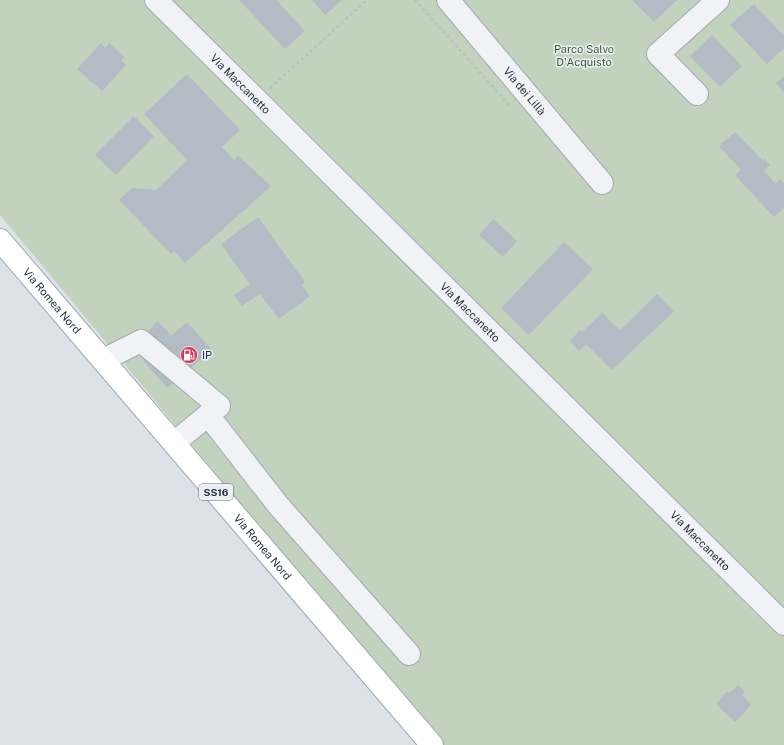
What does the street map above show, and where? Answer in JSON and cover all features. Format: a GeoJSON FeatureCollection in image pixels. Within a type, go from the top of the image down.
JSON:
{"type":"FeatureCollection","features":[{"type":"Feature","properties":{"kind":"main road","name":"Via Romea Nord"},"geometry":{"type":"LineString","coordinates":[[0,240],[432,745]]}},
{"type":"Feature","properties":{"kind":"street","name":"Via Maccanetto"},"geometry":{"type":"LineString","coordinates":[[156,0],[784,624]]}},
{"type":"Feature","properties":{"kind":"street","name":"Via dei Lillà"},"geometry":{"type":"LineString","coordinates":[[448,0],[602,183]]}},
{"type":"Feature","properties":{"kind":"street"},"geometry":{"type":"LineString","coordinates":[[696,94],[658,54],[718,0]]}},
{"type":"Feature","properties":{"kind":"street"},"geometry":{"type":"LineString","coordinates":[[103,360],[141,342],[219,406],[174,443]]}},
{"type":"Feature","properties":{"kind":"street"},"geometry":{"type":"LineString","coordinates":[[208,415],[278,505],[409,654]]}},
{"type":"Feature","properties":{"kind":"path"},"geometry":{"type":"LineString","coordinates":[[268,89],[367,0]]}},
{"type":"Feature","properties":{"kind":"path"},"geometry":{"type":"LineString","coordinates":[[415,0],[516,113]]}},
{"type":"Feature","properties":{"kind":"green space","name":"Parco Salvo D'Acquisto"},"geometry":{"type":"Polygon","coordinates":[[[0,0],[784,0],[784,745],[442,745],[0,215],[0,0]]]}},
{"type":"Feature","properties":{"kind":"building"},"geometry":{"type":"Polygon","coordinates":[[[239,0],[276,0],[305,31],[285,49],[239,0]]]}},
{"type":"Feature","properties":{"kind":"building"},"geometry":{"type":"Polygon","coordinates":[[[312,0],[342,0],[325,15],[312,0]]]}},
{"type":"Feature","properties":{"kind":"building"},"geometry":{"type":"Polygon","coordinates":[[[632,0],[677,0],[654,22],[632,0]]]}},
{"type":"Feature","properties":{"kind":"building"},"geometry":{"type":"Polygon","coordinates":[[[754,4],[784,36],[784,48],[767,64],[730,25],[754,4]]]}},
{"type":"Feature","properties":{"kind":"building"},"geometry":{"type":"Polygon","coordinates":[[[712,35],[742,66],[720,87],[690,56],[712,35]]]}},
{"type":"Feature","properties":{"kind":"building"},"geometry":{"type":"Polygon","coordinates":[[[101,43],[105,48],[109,43],[124,57],[121,61],[126,65],[102,91],[77,69],[101,43]]]}},
{"type":"Feature","properties":{"kind":"building"},"geometry":{"type":"Polygon","coordinates":[[[187,74],[240,130],[222,147],[234,160],[238,156],[271,186],[185,263],[174,251],[171,254],[119,200],[132,188],[156,190],[187,160],[144,114],[187,74]]]}},
{"type":"Feature","properties":{"kind":"building"},"geometry":{"type":"Polygon","coordinates":[[[784,76],[784,93],[776,83],[784,76]]]}},
{"type":"Feature","properties":{"kind":"building"},"geometry":{"type":"Polygon","coordinates":[[[134,116],[154,136],[116,175],[95,155],[134,116]]]}},
{"type":"Feature","properties":{"kind":"building"},"geometry":{"type":"Polygon","coordinates":[[[735,132],[763,161],[765,159],[770,165],[764,171],[776,184],[780,179],[784,183],[784,208],[774,217],[735,175],[741,170],[719,146],[735,132]]]}},
{"type":"Feature","properties":{"kind":"building"},"geometry":{"type":"Polygon","coordinates":[[[258,217],[305,282],[302,285],[310,296],[279,319],[260,294],[242,306],[234,295],[250,284],[221,244],[258,217]]]}},
{"type":"Feature","properties":{"kind":"building"},"geometry":{"type":"Polygon","coordinates":[[[493,219],[517,241],[503,257],[479,235],[493,219]]]}},
{"type":"Feature","properties":{"kind":"building"},"geometry":{"type":"Polygon","coordinates":[[[564,242],[593,269],[529,335],[501,308],[564,242]]]}},
{"type":"Feature","properties":{"kind":"building"},"geometry":{"type":"Polygon","coordinates":[[[657,294],[674,311],[612,370],[586,344],[579,351],[570,341],[580,330],[582,332],[602,313],[620,330],[657,294]]]}},
{"type":"Feature","properties":{"kind":"building"},"geometry":{"type":"Polygon","coordinates":[[[158,321],[171,336],[187,322],[212,350],[167,388],[143,360],[160,345],[148,331],[158,321]]]}},
{"type":"Feature","properties":{"kind":"building"},"geometry":{"type":"Polygon","coordinates":[[[738,685],[745,692],[742,695],[751,705],[735,722],[716,704],[727,691],[729,693],[738,685]]]}},
{"type":"Feature","properties":{"kind":"place","name":"IP"},"geometry":{"type":"Point","coordinates":[189,355]}}]}
